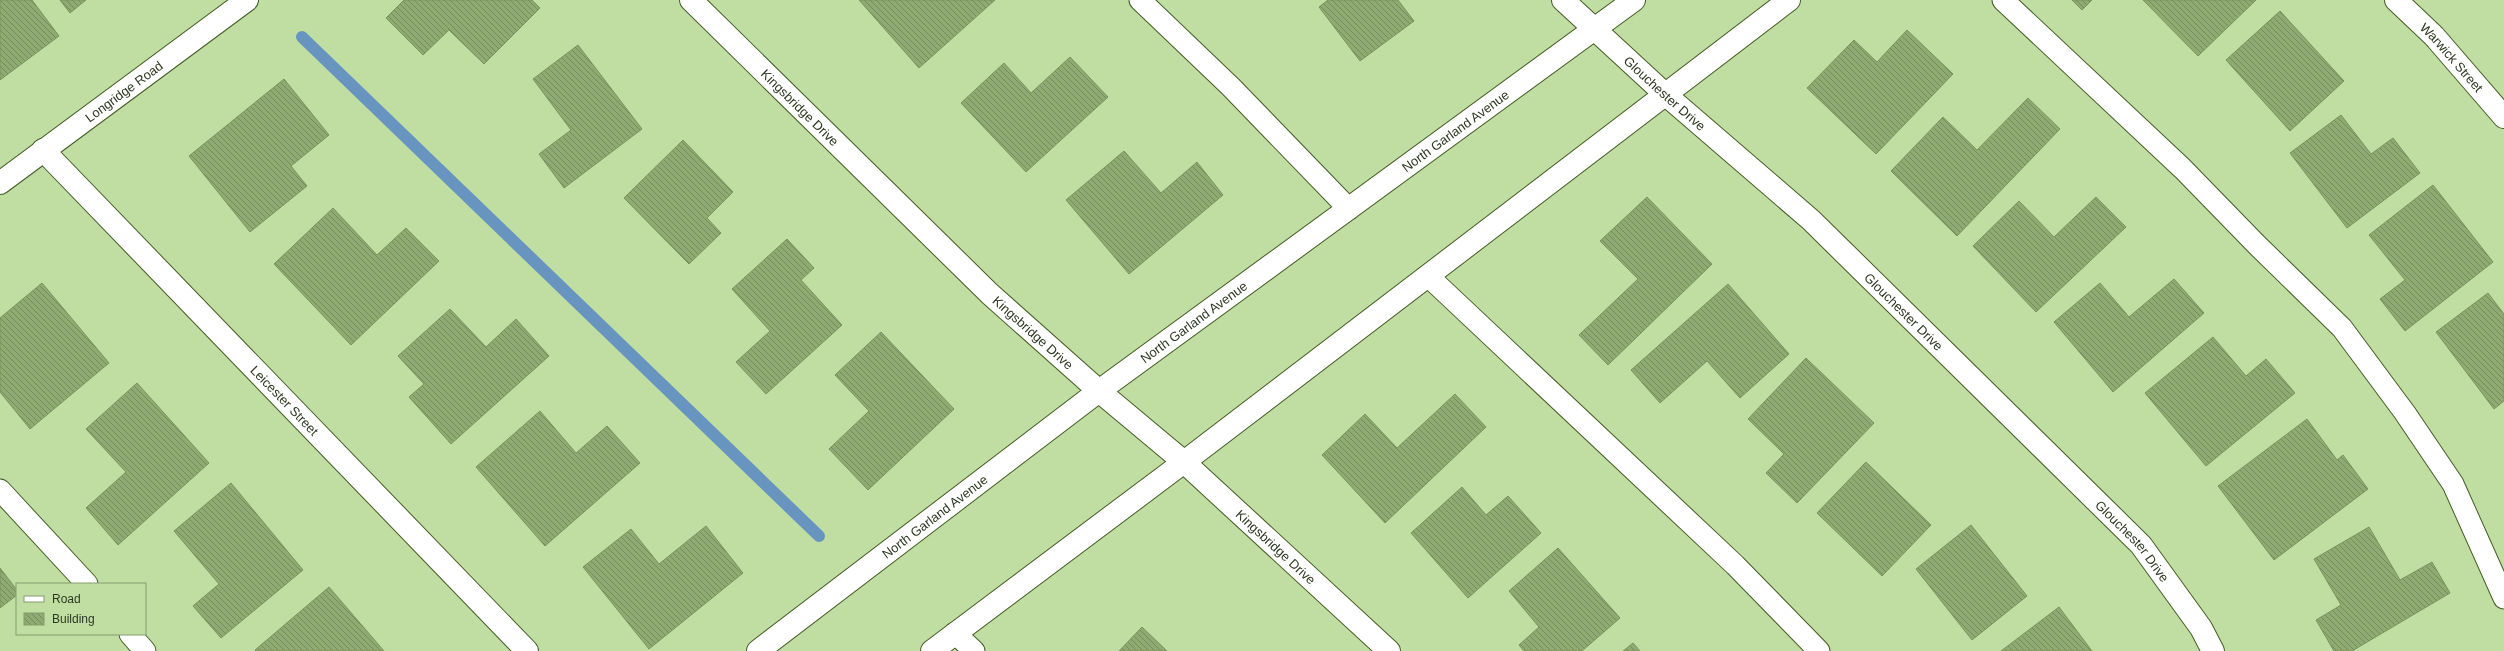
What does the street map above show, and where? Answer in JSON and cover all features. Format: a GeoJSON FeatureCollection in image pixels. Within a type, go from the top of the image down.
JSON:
{"type":"FeatureCollection","features":[{"type":"Feature","properties":{"kind":"street","name":"Longridge Road"},"geometry":{"type":"LineString","coordinates":[[0,183],[247,0]]}},
{"type":"Feature","properties":{"kind":"street","name":"Kingsbridge Drive"},"geometry":{"type":"LineString","coordinates":[[691,0],[990,294],[1099,391],[1184,462],[1389,651]]}},
{"type":"Feature","properties":{"kind":"street","name":"Glouchester Drive"},"geometry":{"type":"LineString","coordinates":[[1563,0],[1666,95],[1811,220],[2141,545],[2201,628],[2213,651]]}},
{"type":"Feature","properties":{"kind":"street","name":"North Garland Avenue"},"geometry":{"type":"LineString","coordinates":[[758,651],[1099,391],[1595,30],[1634,0]]}},
{"type":"Feature","properties":{"kind":"street"},"geometry":{"type":"LineString","coordinates":[[932,651],[1184,462],[1789,0]]}},
{"type":"Feature","properties":{"kind":"street","name":"Warwick Street"},"geometry":{"type":"LineString","coordinates":[[2396,0],[2434,36],[2504,117]]}},
{"type":"Feature","properties":{"kind":"street","name":"Leicester Street"},"geometry":{"type":"LineString","coordinates":[[43,150],[527,651]]}},
{"type":"Feature","properties":{"kind":"lane"},"geometry":{"type":"LineString","coordinates":[[1140,0],[1230,87],[1349,209]]}},
{"type":"Feature","properties":{"kind":"lane"},"geometry":{"type":"LineString","coordinates":[[2003,0],[2183,169],[2257,245],[2342,328],[2405,413],[2453,484],[2504,598]]}},
{"type":"Feature","properties":{"kind":"lane"},"geometry":{"type":"LineString","coordinates":[[1428,276],[1735,565],[1819,651]]}},
{"type":"Feature","properties":{"kind":"lane"},"geometry":{"type":"LineString","coordinates":[[0,490],[86,583]]}},
{"type":"Feature","properties":{"kind":"lane"},"geometry":{"type":"LineString","coordinates":[[955,633],[974,651]]}},
{"type":"Feature","properties":{"kind":"lane"},"geometry":{"type":"LineString","coordinates":[[131,635],[145,651]]}},
{"type":"Feature","properties":{"kind":"building"},"geometry":{"type":"Polygon","coordinates":[[[0,0],[32,0],[59,36],[0,80],[0,0]]]}},
{"type":"Feature","properties":{"kind":"building"},"geometry":{"type":"Polygon","coordinates":[[[60,0],[86,0],[70,13],[60,0]]]}},
{"type":"Feature","properties":{"kind":"building"},"geometry":{"type":"Polygon","coordinates":[[[404,0],[532,0],[540,8],[484,64],[449,30],[423,55],[386,18],[404,0]]]}},
{"type":"Feature","properties":{"kind":"building"},"geometry":{"type":"Polygon","coordinates":[[[859,0],[995,0],[919,68],[859,0]]]}},
{"type":"Feature","properties":{"kind":"building"},"geometry":{"type":"Polygon","coordinates":[[[1328,0],[1398,0],[1414,21],[1360,61],[1319,7],[1328,0]]]}},
{"type":"Feature","properties":{"kind":"building"},"geometry":{"type":"Polygon","coordinates":[[[2072,0],[2092,0],[2082,10],[2072,0]]]}},
{"type":"Feature","properties":{"kind":"building"},"geometry":{"type":"Polygon","coordinates":[[[2143,0],[2256,0],[2198,56],[2143,0]]]}},
{"type":"Feature","properties":{"kind":"building"},"geometry":{"type":"Polygon","coordinates":[[[2280,11],[2344,81],[2290,131],[2226,60],[2280,11]]]}},
{"type":"Feature","properties":{"kind":"building"},"geometry":{"type":"Polygon","coordinates":[[[1907,30],[1953,74],[1876,154],[1807,88],[1854,40],[1877,62],[1907,30]]]}},
{"type":"Feature","properties":{"kind":"building"},"geometry":{"type":"Polygon","coordinates":[[[578,45],[642,129],[564,188],[539,154],[571,130],[533,79],[578,45]]]}},
{"type":"Feature","properties":{"kind":"building"},"geometry":{"type":"Polygon","coordinates":[[[1070,57],[1108,97],[1026,172],[961,103],[1004,63],[1031,93],[1070,57]]]}},
{"type":"Feature","properties":{"kind":"building"},"geometry":{"type":"Polygon","coordinates":[[[284,79],[329,135],[291,166],[307,186],[250,232],[189,156],[284,79]]]}},
{"type":"Feature","properties":{"kind":"building"},"geometry":{"type":"Polygon","coordinates":[[[2028,98],[2060,129],[1957,236],[1891,171],[1943,117],[1977,150],[2028,98]]]}},
{"type":"Feature","properties":{"kind":"building"},"geometry":{"type":"Polygon","coordinates":[[[2341,115],[2371,154],[2393,138],[2420,173],[2347,228],[2290,153],[2341,115]]]}},
{"type":"Feature","properties":{"kind":"building"},"geometry":{"type":"Polygon","coordinates":[[[683,140],[733,192],[707,218],[721,233],[689,264],[624,198],[683,140]]]}},
{"type":"Feature","properties":{"kind":"building"},"geometry":{"type":"Polygon","coordinates":[[[1124,151],[1161,193],[1197,162],[1223,195],[1129,274],[1066,200],[1124,151]]]}},
{"type":"Feature","properties":{"kind":"building"},"geometry":{"type":"Polygon","coordinates":[[[2433,185],[2493,262],[2405,331],[2380,299],[2405,280],[2369,235],[2433,185]]]}},
{"type":"Feature","properties":{"kind":"building"},"geometry":{"type":"Polygon","coordinates":[[[1647,197],[1712,264],[1608,365],[1579,335],[1638,279],[1600,241],[1647,197]]]}},
{"type":"Feature","properties":{"kind":"building"},"geometry":{"type":"Polygon","coordinates":[[[2096,197],[2126,227],[2036,312],[1973,246],[2019,201],[2054,237],[2096,197]]]}},
{"type":"Feature","properties":{"kind":"building"},"geometry":{"type":"Polygon","coordinates":[[[333,208],[377,255],[406,228],[439,261],[351,345],[274,264],[333,208]]]}},
{"type":"Feature","properties":{"kind":"building"},"geometry":{"type":"Polygon","coordinates":[[[787,239],[814,268],[801,280],[842,325],[766,394],[736,362],[770,331],[732,289],[787,239]]]}},
{"type":"Feature","properties":{"kind":"building"},"geometry":{"type":"Polygon","coordinates":[[[2174,279],[2204,313],[2113,392],[2054,322],[2100,283],[2129,317],[2174,279]]]}},
{"type":"Feature","properties":{"kind":"building"},"geometry":{"type":"Polygon","coordinates":[[[42,283],[109,363],[30,429],[0,392],[0,318],[42,283]]]}},
{"type":"Feature","properties":{"kind":"building"},"geometry":{"type":"Polygon","coordinates":[[[1728,284],[1789,354],[1740,398],[1707,361],[1660,403],[1631,370],[1728,284]]]}},
{"type":"Feature","properties":{"kind":"building"},"geometry":{"type":"Polygon","coordinates":[[[2488,293],[2504,314],[2504,401],[2494,409],[2436,332],[2488,293]]]}},
{"type":"Feature","properties":{"kind":"building"},"geometry":{"type":"Polygon","coordinates":[[[450,309],[486,347],[516,319],[549,356],[451,444],[409,397],[424,384],[398,356],[450,309]]]}},
{"type":"Feature","properties":{"kind":"building"},"geometry":{"type":"Polygon","coordinates":[[[881,332],[954,409],[868,490],[829,449],[869,411],[835,375],[881,332]]]}},
{"type":"Feature","properties":{"kind":"building"},"geometry":{"type":"Polygon","coordinates":[[[2213,337],[2246,376],[2266,359],[2295,393],[2206,466],[2145,393],[2213,337]]]}},
{"type":"Feature","properties":{"kind":"building"},"geometry":{"type":"Polygon","coordinates":[[[1806,358],[1874,423],[1797,503],[1766,473],[1784,454],[1748,419],[1806,358]]]}},
{"type":"Feature","properties":{"kind":"building"},"geometry":{"type":"Polygon","coordinates":[[[137,383],[209,463],[118,545],[86,508],[126,472],[86,429],[137,383]]]}},
{"type":"Feature","properties":{"kind":"building"},"geometry":{"type":"Polygon","coordinates":[[[1455,394],[1486,427],[1385,523],[1322,455],[1365,414],[1397,448],[1455,394]]]}},
{"type":"Feature","properties":{"kind":"building"},"geometry":{"type":"Polygon","coordinates":[[[540,411],[576,453],[607,426],[640,463],[545,546],[476,467],[540,411]]]}},
{"type":"Feature","properties":{"kind":"building"},"geometry":{"type":"Polygon","coordinates":[[[2307,419],[2337,460],[2343,455],[2368,489],[2274,560],[2218,486],[2307,419]]]}},
{"type":"Feature","properties":{"kind":"building"},"geometry":{"type":"Polygon","coordinates":[[[1866,462],[1931,525],[1882,576],[1817,513],[1866,462]]]}},
{"type":"Feature","properties":{"kind":"building"},"geometry":{"type":"Polygon","coordinates":[[[231,483],[303,570],[221,638],[193,606],[219,584],[174,531],[231,483]]]}},
{"type":"Feature","properties":{"kind":"building"},"geometry":{"type":"Polygon","coordinates":[[[1462,487],[1486,515],[1508,496],[1541,533],[1468,598],[1411,533],[1462,487]]]}},
{"type":"Feature","properties":{"kind":"building"},"geometry":{"type":"Polygon","coordinates":[[[1971,525],[2027,596],[1972,640],[1916,569],[1971,525]]]}},
{"type":"Feature","properties":{"kind":"building"},"geometry":{"type":"Polygon","coordinates":[[[706,526],[743,573],[649,649],[583,567],[631,529],[659,564],[706,526]]]}},
{"type":"Feature","properties":{"kind":"building"},"geometry":{"type":"Polygon","coordinates":[[[2369,527],[2400,580],[2432,562],[2450,593],[2352,651],[2334,651],[2316,620],[2341,605],[2314,559],[2369,527]]]}},
{"type":"Feature","properties":{"kind":"building"},"geometry":{"type":"Polygon","coordinates":[[[1558,548],[1620,618],[1582,651],[1524,651],[1519,645],[1539,627],[1509,591],[1558,548]]]}},
{"type":"Feature","properties":{"kind":"building"},"geometry":{"type":"Polygon","coordinates":[[[0,568],[16,589],[16,596],[0,608],[0,568]]]}},
{"type":"Feature","properties":{"kind":"building"},"geometry":{"type":"Polygon","coordinates":[[[329,587],[384,651],[255,650],[329,587]]]}},
{"type":"Feature","properties":{"kind":"building"},"geometry":{"type":"Polygon","coordinates":[[[2059,607],[2092,651],[2001,651],[2059,607]]]}},
{"type":"Feature","properties":{"kind":"building"},"geometry":{"type":"Polygon","coordinates":[[[1142,627],[1167,651],[1119,651],[1142,627]]]}},
{"type":"Feature","properties":{"kind":"building"},"geometry":{"type":"Polygon","coordinates":[[[1633,643],[1640,651],[1623,651],[1633,643]]]}},
{"type":"Feature","properties":{"kind":"waterway"},"geometry":{"type":"LineString","coordinates":[[302,37],[819,536]]}}]}
